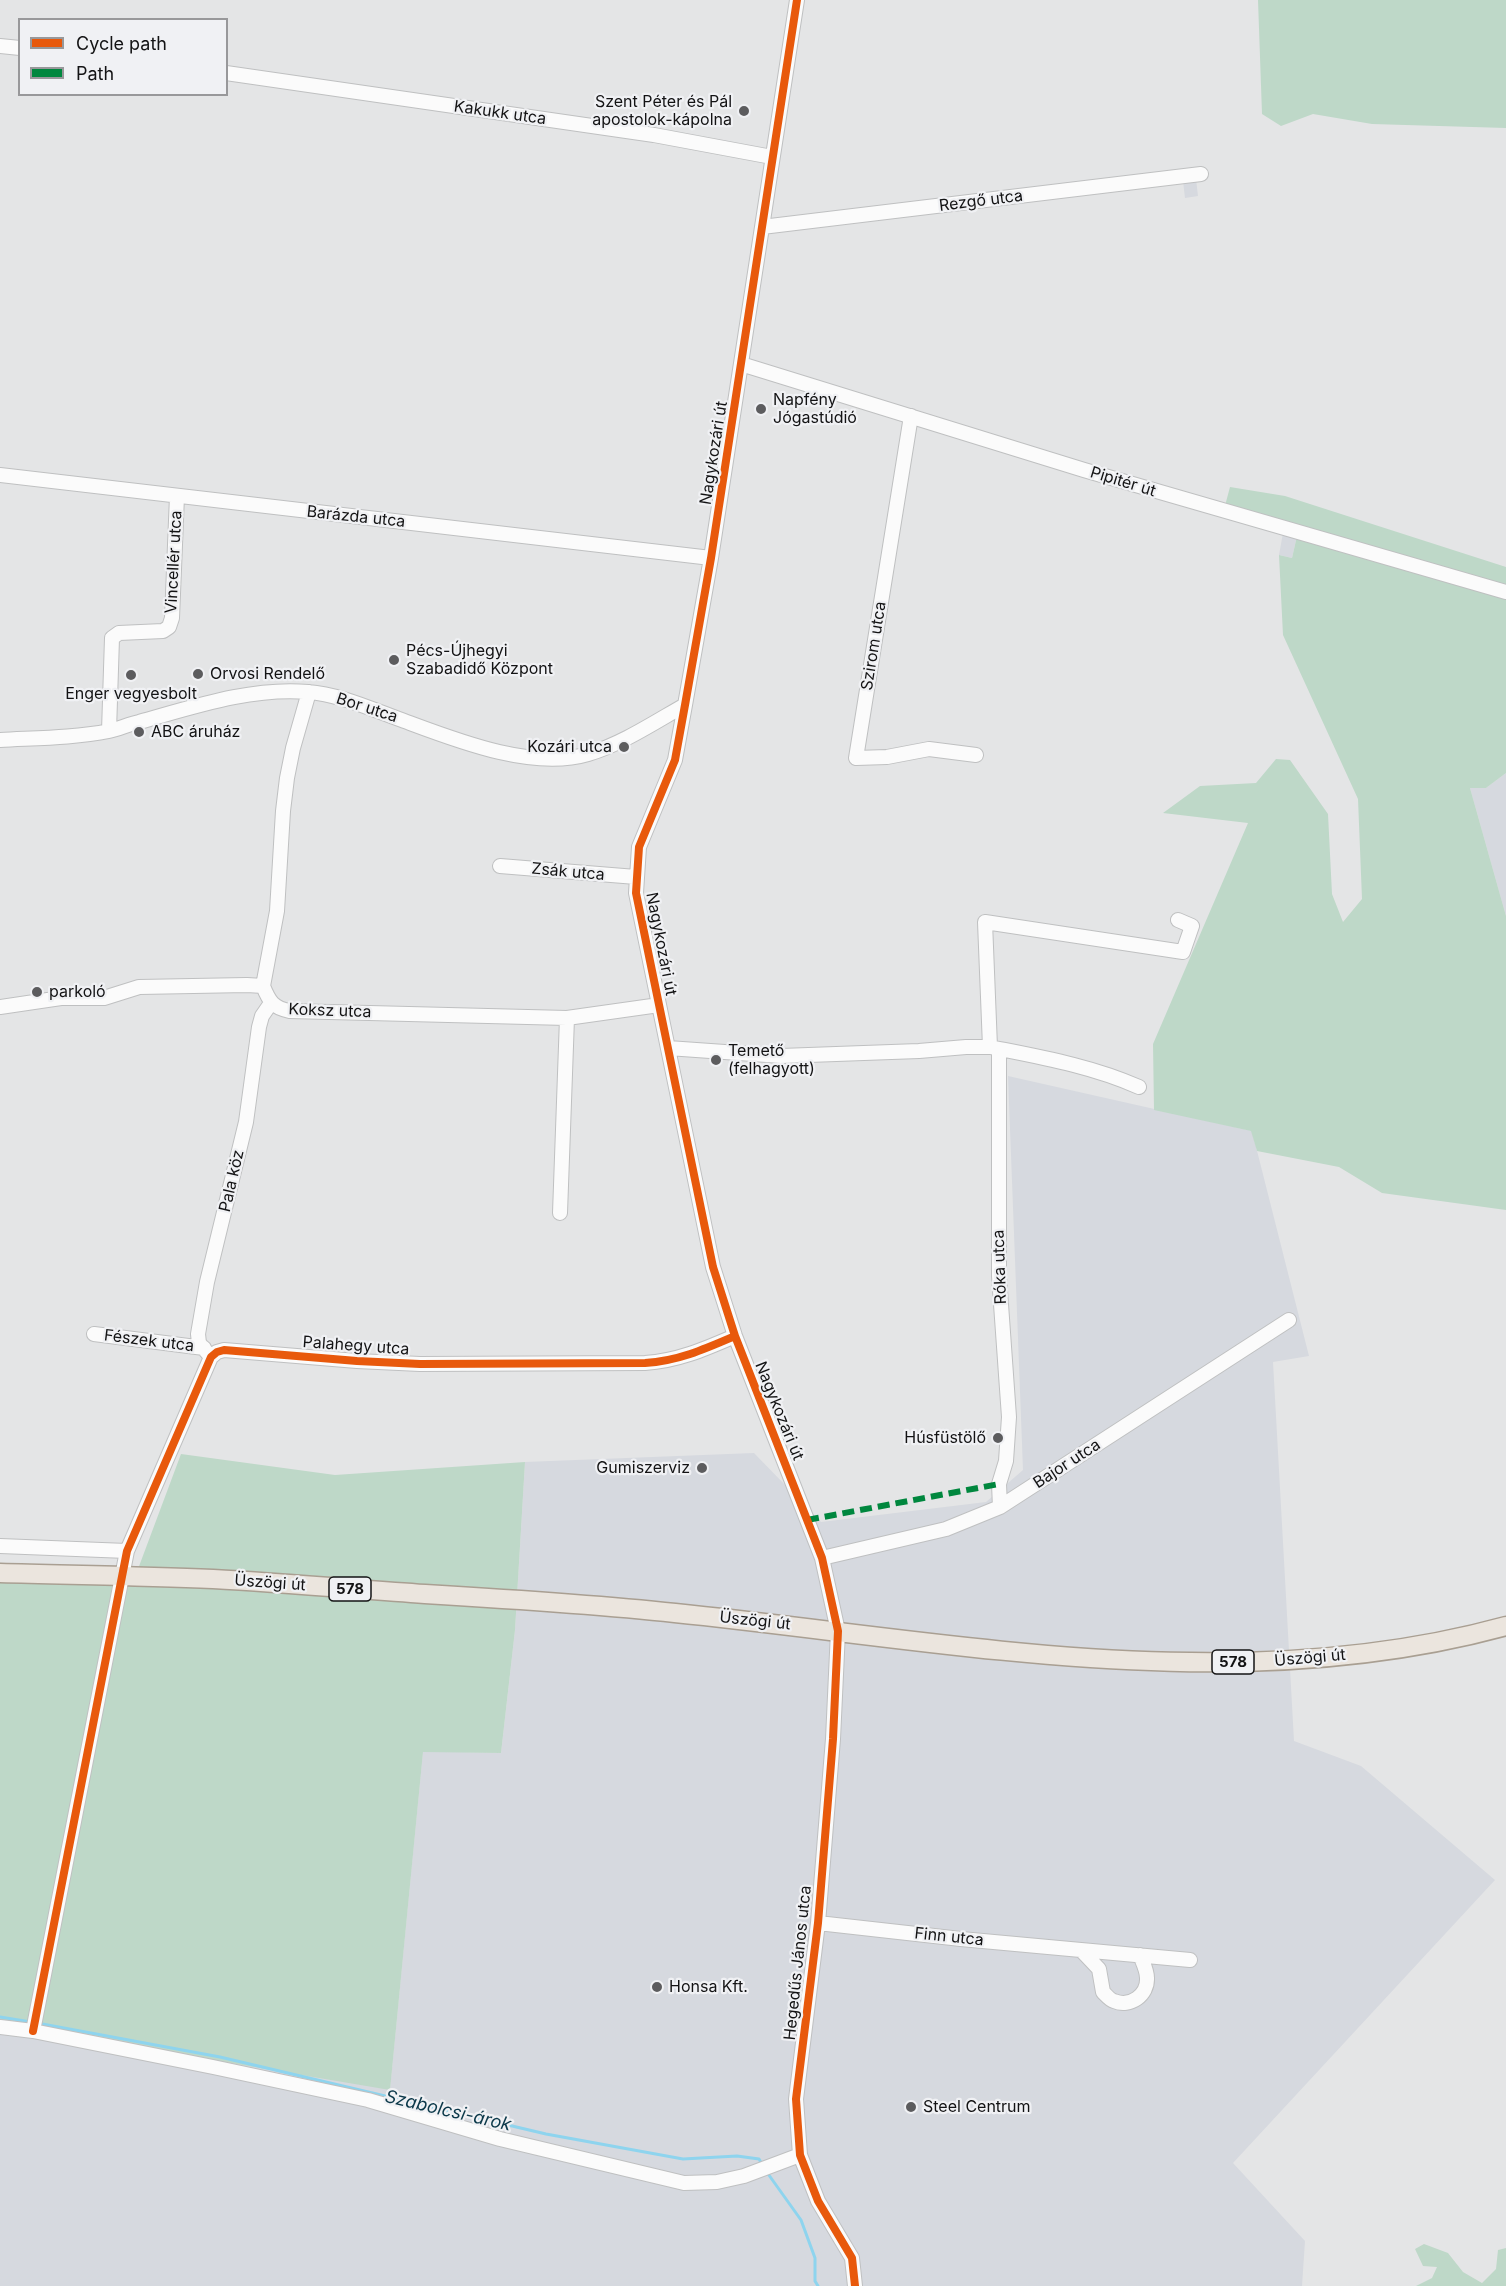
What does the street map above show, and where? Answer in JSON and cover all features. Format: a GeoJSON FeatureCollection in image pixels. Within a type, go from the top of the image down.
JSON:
{"type":"FeatureCollection","features":[{"type":"Feature","properties":{"kind":"main road","name":"Üszögi út"},"geometry":{"type":"LineString","coordinates":[[0,1574],[213,1580],[607,1606],[1097,1659],[1199,1663],[1305,1659],[1377,1651],[1410,1647],[1506,1626]]}},
{"type":"Feature","properties":{"kind":"street","name":"Nagykozári út"},"geometry":{"type":"LineString","coordinates":[[797,0],[711,558],[685,705],[675,760],[639,847],[636,893],[713,1267],[735,1336],[822,1558],[838,1631]]}},
{"type":"Feature","properties":{"kind":"street"},"geometry":{"type":"LineString","coordinates":[[0,46],[18,48]]}},
{"type":"Feature","properties":{"kind":"street","name":"Kakukk utca"},"geometry":{"type":"LineString","coordinates":[[228,73],[643,134],[772,157]]}},
{"type":"Feature","properties":{"kind":"street","name":"Rezgő utca"},"geometry":{"type":"LineString","coordinates":[[762,227],[1201,174]]}},
{"type":"Feature","properties":{"kind":"street","name":"Pipitér út"},"geometry":{"type":"LineString","coordinates":[[741,364],[1171,496],[1506,592]]}},
{"type":"Feature","properties":{"kind":"street","name":"Szirom utca"},"geometry":{"type":"LineString","coordinates":[[911,416],[856,758],[887,757],[928,749],[976,754]]}},
{"type":"Feature","properties":{"kind":"street","name":"Barázda utca"},"geometry":{"type":"LineString","coordinates":[[0,475],[711,558]]}},
{"type":"Feature","properties":{"kind":"street","name":"Vincellér utca"},"geometry":{"type":"LineString","coordinates":[[109,731],[112,638],[119,633],[152,633],[169,627],[172,618],[177,496]]}},
{"type":"Feature","properties":{"kind":"street"},"geometry":{"type":"LineString","coordinates":[[0,1007],[61,998],[104,998],[139,987],[263,986],[277,911],[287,778],[309,692]]}},
{"type":"Feature","properties":{"kind":"street","name":"Bor utca"},"geometry":{"type":"LineString","coordinates":[[0,740],[109,731],[226,700],[266,693],[309,692],[381,712],[464,743],[496,752],[550,758],[588,754],[650,725],[685,705]]}},
{"type":"Feature","properties":{"kind":"street","name":"Zsák utca"},"geometry":{"type":"LineString","coordinates":[[500,866],[636,877]]}},
{"type":"Feature","properties":{"kind":"street","name":"Róka utca"},"geometry":{"type":"LineString","coordinates":[[1000,1507],[999,1484],[1006,1461],[1009,1417],[999,1276],[995,1048],[985,921],[1183,952],[1192,926],[1178,920]]}},
{"type":"Feature","properties":{"kind":"street","name":"Koksz utca"},"geometry":{"type":"LineString","coordinates":[[263,986],[271,1003],[279,1009],[290,1011],[567,1018],[659,1005]]}},
{"type":"Feature","properties":{"kind":"street","name":"Pala köz"},"geometry":{"type":"LineString","coordinates":[[207,1353],[199,1343],[198,1334],[207,1282],[246,1122],[259,1027],[262,1016],[271,1003]]}},
{"type":"Feature","properties":{"kind":"street"},"geometry":{"type":"LineString","coordinates":[[560,1213],[567,1018]]}},
{"type":"Feature","properties":{"kind":"street"},"geometry":{"type":"LineString","coordinates":[[668,1048],[781,1056],[966,1047],[995,1048],[1116,1077],[1139,1087]]}},
{"type":"Feature","properties":{"kind":"street","name":"Bajor utca"},"geometry":{"type":"LineString","coordinates":[[822,1558],[946,1529],[1000,1507],[1289,1320]]}},
{"type":"Feature","properties":{"kind":"street","name":"Fészek utca"},"geometry":{"type":"LineString","coordinates":[[94,1334],[207,1353]]}},
{"type":"Feature","properties":{"kind":"street","name":"Palahegy utca"},"geometry":{"type":"LineString","coordinates":[[207,1353],[224,1350],[420,1364],[645,1363],[662,1362],[691,1355],[735,1336]]}},
{"type":"Feature","properties":{"kind":"street"},"geometry":{"type":"LineString","coordinates":[[34,2026],[127,1551],[207,1353]]}},
{"type":"Feature","properties":{"kind":"street"},"geometry":{"type":"LineString","coordinates":[[0,1546],[127,1551]]}},
{"type":"Feature","properties":{"kind":"street","name":"Hegedűs János utca"},"geometry":{"type":"LineString","coordinates":[[838,1631],[833,1739],[818,1923],[796,2099],[800,2155],[818,2201],[852,2258],[855,2286]]}},
{"type":"Feature","properties":{"kind":"street","name":"Finn utca"},"geometry":{"type":"LineString","coordinates":[[818,1923],[1190,1960]]}},
{"type":"Feature","properties":{"kind":"street"},"geometry":{"type":"LineString","coordinates":[[1081,1950],[1099,1969],[1103,1992],[1115,2002],[1131,2002],[1139,1998],[1147,1987],[1148,1977],[1140,1955]]}},
{"type":"Feature","properties":{"kind":"street"},"geometry":{"type":"LineString","coordinates":[[0,2027],[34,2026],[368,2100],[500,2139],[684,2183],[717,2182],[771,2167],[800,2155]]}},
{"type":"Feature","properties":{"kind":"shaded area"},"geometry":{"type":"Polygon","coordinates":[[[1196,179],[1198,196],[1185,198],[1183,181],[1196,179]]]}},
{"type":"Feature","properties":{"kind":"shaded area"},"geometry":{"type":"Polygon","coordinates":[[[1283,533],[1297,536],[1292,558],[1279,555],[1283,533]]]}},
{"type":"Feature","properties":{"kind":"shaded area"},"geometry":{"type":"Polygon","coordinates":[[[1506,773],[1506,916],[1470,788],[1486,788],[1506,773]]]}},
{"type":"Feature","properties":{"kind":"shaded area"},"geometry":{"type":"Polygon","coordinates":[[[1008,1076],[1252,1131],[1309,1356],[1273,1362],[1294,1741],[1361,1766],[1495,1880],[1233,2163],[1305,2241],[1302,2286],[0,2286],[0,2024],[390,2089],[423,1751],[501,1753],[515,1630],[525,1462],[754,1453],[821,1522],[986,1502],[1023,1470],[1008,1076]]]}},
{"type":"Feature","properties":{"kind":"green space"},"geometry":{"type":"Polygon","coordinates":[[[1258,0],[1506,0],[1506,128],[1372,124],[1313,114],[1281,126],[1262,114],[1258,0]]]}},
{"type":"Feature","properties":{"kind":"green space"},"geometry":{"type":"Polygon","coordinates":[[[1230,487],[1285,496],[1506,567],[1506,773],[1486,788],[1470,788],[1506,916],[1506,1210],[1382,1193],[1339,1167],[1257,1151],[1251,1131],[1154,1110],[1153,1044],[1248,823],[1163,813],[1200,786],[1256,783],[1276,759],[1290,760],[1328,814],[1332,894],[1343,922],[1362,899],[1358,799],[1283,635],[1279,555],[1292,558],[1297,536],[1222,517],[1230,487]]]}},
{"type":"Feature","properties":{"kind":"green space"},"geometry":{"type":"Polygon","coordinates":[[[181,1454],[335,1475],[525,1462],[515,1630],[501,1753],[423,1752],[390,2090],[0,2024],[0,1564],[138,1569],[181,1454]]]}},
{"type":"Feature","properties":{"kind":"green space"},"geometry":{"type":"Polygon","coordinates":[[[1424,2244],[1448,2253],[1463,2272],[1482,2283],[1496,2269],[1498,2250],[1506,2248],[1506,2286],[1416,2286],[1432,2278],[1437,2267],[1423,2266],[1415,2249],[1424,2244]]]}},
{"type":"Feature","properties":{"kind":"waterway","name":"Szabolcsi-árok"},"geometry":{"type":"LineString","coordinates":[[0,2017],[31,2022]]}},
{"type":"Feature","properties":{"kind":"waterway","name":"Szabolcsi-árok"},"geometry":{"type":"LineString","coordinates":[[37,2023],[220,2057],[546,2134],[683,2159],[737,2156],[759,2159],[763,2166]]}},
{"type":"Feature","properties":{"kind":"waterway","name":"Szabolcsi-árok"},"geometry":{"type":"LineString","coordinates":[[766,2171],[801,2220],[815,2258],[815,2281],[818,2286]]}},
{"type":"Feature","properties":{"kind":"marked path"},"geometry":{"type":"LineString","coordinates":[[807,1520],[999,1484]]}},
{"type":"Feature","properties":{"kind":"cycle path"},"geometry":{"type":"LineString","coordinates":[[797,0],[711,558],[685,705],[675,760],[639,847],[636,893],[713,1267],[735,1336],[822,1558],[838,1631],[833,1739],[818,1923],[796,2099],[800,2155],[818,2201],[852,2258],[855,2286]]}},
{"type":"Feature","properties":{"kind":"cycle path"},"geometry":{"type":"LineString","coordinates":[[33,2031],[127,1551],[211,1357],[224,1350],[420,1364],[645,1363],[680,1357],[735,1336]]}},
{"type":"Feature","properties":{"kind":"place","name":"Szent Péter és Pál apostolok-kápolna"},"geometry":{"type":"Point","coordinates":[744,111]}},
{"type":"Feature","properties":{"kind":"place","name":"Napfény Jógastúdió"},"geometry":{"type":"Point","coordinates":[761,409]}},
{"type":"Feature","properties":{"kind":"place","name":"Pécs-Újhegyi Szabadidő Központ"},"geometry":{"type":"Point","coordinates":[394,660]}},
{"type":"Feature","properties":{"kind":"place","name":"Orvosi Rendelő"},"geometry":{"type":"Point","coordinates":[198,674]}},
{"type":"Feature","properties":{"kind":"place","name":"Enger vegyesbolt"},"geometry":{"type":"Point","coordinates":[131,675]}},
{"type":"Feature","properties":{"kind":"place","name":"ABC áruház"},"geometry":{"type":"Point","coordinates":[139,732]}},
{"type":"Feature","properties":{"kind":"place","name":"Kozári utca"},"geometry":{"type":"Point","coordinates":[624,747]}},
{"type":"Feature","properties":{"kind":"place","name":"parkoló"},"geometry":{"type":"Point","coordinates":[37,992]}},
{"type":"Feature","properties":{"kind":"place","name":"Temető (felhagyott)"},"geometry":{"type":"Point","coordinates":[716,1060]}},
{"type":"Feature","properties":{"kind":"place","name":"Húsfüstölő"},"geometry":{"type":"Point","coordinates":[998,1438]}},
{"type":"Feature","properties":{"kind":"place","name":"Gumiszerviz"},"geometry":{"type":"Point","coordinates":[702,1468]}},
{"type":"Feature","properties":{"kind":"place","name":"Honsa Kft."},"geometry":{"type":"Point","coordinates":[657,1987]}},
{"type":"Feature","properties":{"kind":"place","name":"Steel Centrum"},"geometry":{"type":"Point","coordinates":[911,2107]}}]}
